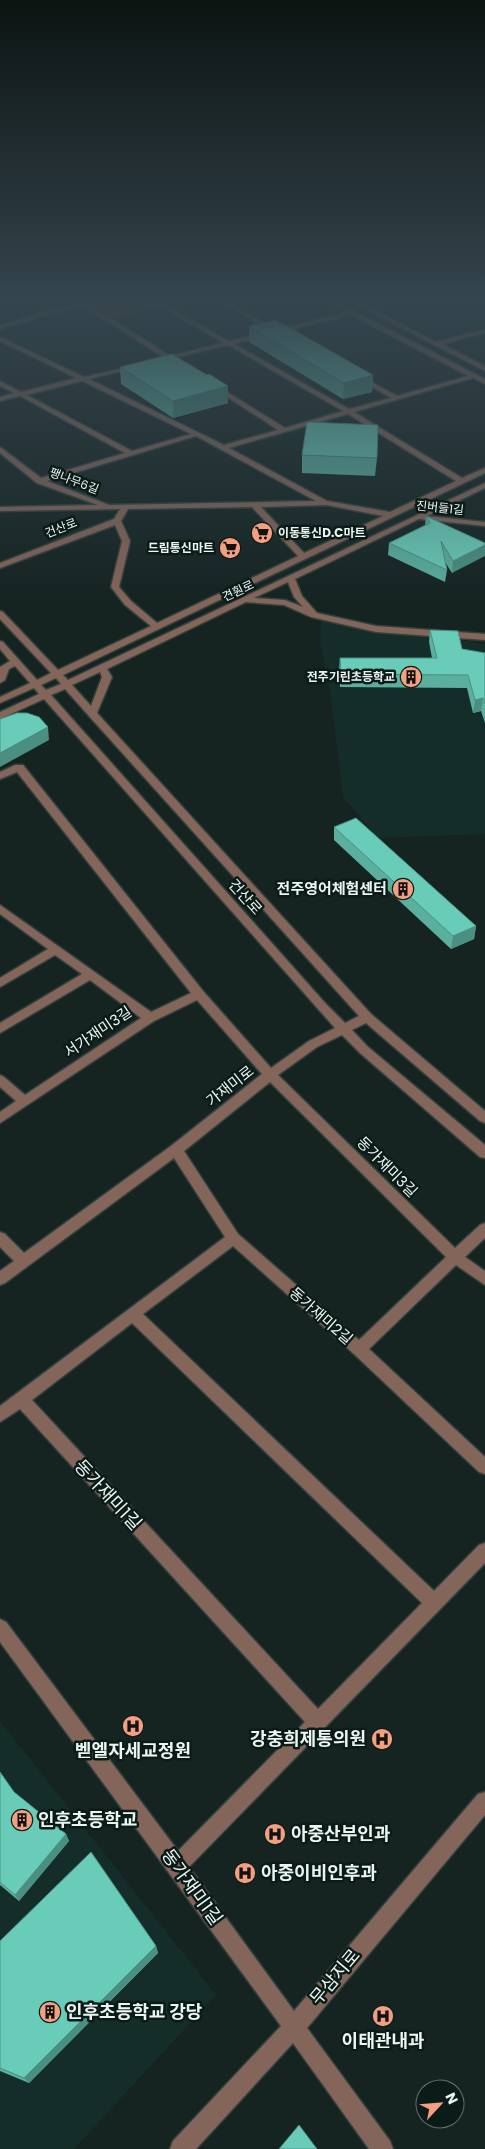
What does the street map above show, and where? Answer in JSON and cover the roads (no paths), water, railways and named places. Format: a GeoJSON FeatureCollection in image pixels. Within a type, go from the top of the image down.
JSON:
{"type":"FeatureCollection","features":[{"type":"Feature","properties":{"kind":"street"},"geometry":{"type":"LineString","coordinates":[[39,403],[132,454]]}},
{"type":"Feature","properties":{"kind":"street","name":"팽나무6길"},"geometry":{"type":"LineString","coordinates":[[132,403],[197,434],[326,503]]}},
{"type":"Feature","properties":{"kind":"street"},"geometry":{"type":"LineString","coordinates":[[241,403],[283,430]]}},
{"type":"Feature","properties":{"kind":"street"},"geometry":{"type":"LineString","coordinates":[[333,403],[460,480]]}},
{"type":"Feature","properties":{"kind":"street"},"geometry":{"type":"LineString","coordinates":[[222,448],[378,403]]}},
{"type":"Feature","properties":{"kind":"street","name":"팽나무6길"},"geometry":{"type":"LineString","coordinates":[[40,481],[197,434]]}},
{"type":"Feature","properties":{"kind":"street"},"geometry":{"type":"LineString","coordinates":[[0,449],[40,481]]}},
{"type":"Feature","properties":{"kind":"street","name":"견훤로"},"geometry":{"type":"LineString","coordinates":[[0,700],[392,515],[460,480],[485,470]]}},
{"type":"Feature","properties":{"kind":"street","name":"팽나무6길"},"geometry":{"type":"LineString","coordinates":[[40,481],[111,508]]}},
{"type":"Feature","properties":{"kind":"street","name":"견훤로"},"geometry":{"type":"LineString","coordinates":[[0,716],[485,485]]}},
{"type":"Feature","properties":{"kind":"street"},"geometry":{"type":"LineString","coordinates":[[253,503],[302,556]]}},
{"type":"Feature","properties":{"kind":"street","name":"팽나무6길"},"geometry":{"type":"LineString","coordinates":[[0,509],[326,503],[392,515]]}},
{"type":"Feature","properties":{"kind":"street"},"geometry":{"type":"LineString","coordinates":[[125,507],[117,521],[126,541],[115,587],[128,603],[156,626]]}},
{"type":"Feature","properties":{"kind":"street","name":"진버들1길"},"geometry":{"type":"LineString","coordinates":[[392,515],[485,524]]}},
{"type":"Feature","properties":{"kind":"street","name":"건산로"},"geometry":{"type":"LineString","coordinates":[[0,566],[117,521]]}},
{"type":"Feature","properties":{"kind":"street"},"geometry":{"type":"LineString","coordinates":[[291,579],[299,598],[314,615]]}},
{"type":"Feature","properties":{"kind":"street"},"geometry":{"type":"LineString","coordinates":[[288,604],[299,598]]}},
{"type":"Feature","properties":{"kind":"street"},"geometry":{"type":"LineString","coordinates":[[246,600],[288,604],[314,615],[376,629],[485,637]]}},
{"type":"Feature","properties":{"kind":"street","name":"건산로"},"geometry":{"type":"LineString","coordinates":[[0,614],[57,674],[366,1017],[485,1118]]}},
{"type":"Feature","properties":{"kind":"street","name":"건산로"},"geometry":{"type":"LineString","coordinates":[[0,644],[364,1050],[485,1152]]}},
{"type":"Feature","properties":{"kind":"street"},"geometry":{"type":"LineString","coordinates":[[0,680],[5,667],[16,662]]}},
{"type":"Feature","properties":{"kind":"street"},"geometry":{"type":"LineString","coordinates":[[92,714],[108,675],[102,668]]}},
{"type":"Feature","properties":{"kind":"street","name":"가재미로"},"geometry":{"type":"LineString","coordinates":[[0,776],[19,767],[200,994],[270,1075],[176,1150],[0,1279]]}},
{"type":"Feature","properties":{"kind":"street","name":"서가재미3길"},"geometry":{"type":"LineString","coordinates":[[0,909],[150,1018],[2,1116]]}},
{"type":"Feature","properties":{"kind":"street"},"geometry":{"type":"LineString","coordinates":[[0,983],[55,950]]}},
{"type":"Feature","properties":{"kind":"street"},"geometry":{"type":"LineString","coordinates":[[0,1029],[89,975]]}},
{"type":"Feature","properties":{"kind":"street"},"geometry":{"type":"LineString","coordinates":[[150,1018],[200,994]]}},
{"type":"Feature","properties":{"kind":"street"},"geometry":{"type":"LineString","coordinates":[[270,1075],[313,1044],[366,1017]]}},
{"type":"Feature","properties":{"kind":"street","name":"동가재미3길"},"geometry":{"type":"LineString","coordinates":[[270,1075],[454,1256],[485,1279]]}},
{"type":"Feature","properties":{"kind":"street"},"geometry":{"type":"LineString","coordinates":[[0,1080],[24,1101]]}},
{"type":"Feature","properties":{"kind":"street","name":"동가재미2길"},"geometry":{"type":"LineString","coordinates":[[176,1150],[233,1238],[358,1349],[485,1466]]}},
{"type":"Feature","properties":{"kind":"street"},"geometry":{"type":"LineString","coordinates":[[358,1349],[454,1256],[485,1229]]}},
{"type":"Feature","properties":{"kind":"street"},"geometry":{"type":"LineString","coordinates":[[0,1238],[23,1262]]}},
{"type":"Feature","properties":{"kind":"street"},"geometry":{"type":"LineString","coordinates":[[0,1415],[233,1238]]}},
{"type":"Feature","properties":{"kind":"street"},"geometry":{"type":"LineString","coordinates":[[133,1314],[434,1603]]}},
{"type":"Feature","properties":{"kind":"street","name":"동가재미1길"},"geometry":{"type":"LineString","coordinates":[[21,1399],[317,1722]]}},
{"type":"Feature","properties":{"kind":"street"},"geometry":{"type":"LineString","coordinates":[[178,1866],[485,1551]]}},
{"type":"Feature","properties":{"kind":"street","name":"동가재미1길"},"geometry":{"type":"LineString","coordinates":[[0,1628],[178,1866],[382,2149]]}},
{"type":"Feature","properties":{"kind":"street","name":"무삼지로"},"geometry":{"type":"LineString","coordinates":[[181,2149],[293,2028],[485,1801]]}},
{"type":"Feature","properties":{"kind":"place","name":"이동통신D.C마트"},"geometry":{"type":"Point","coordinates":[262,533]}},
{"type":"Feature","properties":{"kind":"place","name":"드림통신마트"},"geometry":{"type":"Point","coordinates":[230,548]}},
{"type":"Feature","properties":{"kind":"place","name":"전주기린초등학교"},"geometry":{"type":"Point","coordinates":[411,677]}},
{"type":"Feature","properties":{"kind":"place","name":"전주영어체험센터"},"geometry":{"type":"Point","coordinates":[403,889]}},
{"type":"Feature","properties":{"kind":"place","name":"벧엘자세교정원"},"geometry":{"type":"Point","coordinates":[133,1726]}},
{"type":"Feature","properties":{"kind":"place","name":"강충희제통의원"},"geometry":{"type":"Point","coordinates":[382,1739]}},
{"type":"Feature","properties":{"kind":"place","name":"인후초등학교"},"geometry":{"type":"Point","coordinates":[22,1820]}},
{"type":"Feature","properties":{"kind":"place","name":"아중산부인과"},"geometry":{"type":"Point","coordinates":[275,1834]}},
{"type":"Feature","properties":{"kind":"place","name":"아중이비인후과"},"geometry":{"type":"Point","coordinates":[245,1873]}},
{"type":"Feature","properties":{"kind":"place","name":"인후초등학교 강당"},"geometry":{"type":"Point","coordinates":[50,2012]}},
{"type":"Feature","properties":{"kind":"place","name":"이태관내과"},"geometry":{"type":"Point","coordinates":[383,2016]}}]}
